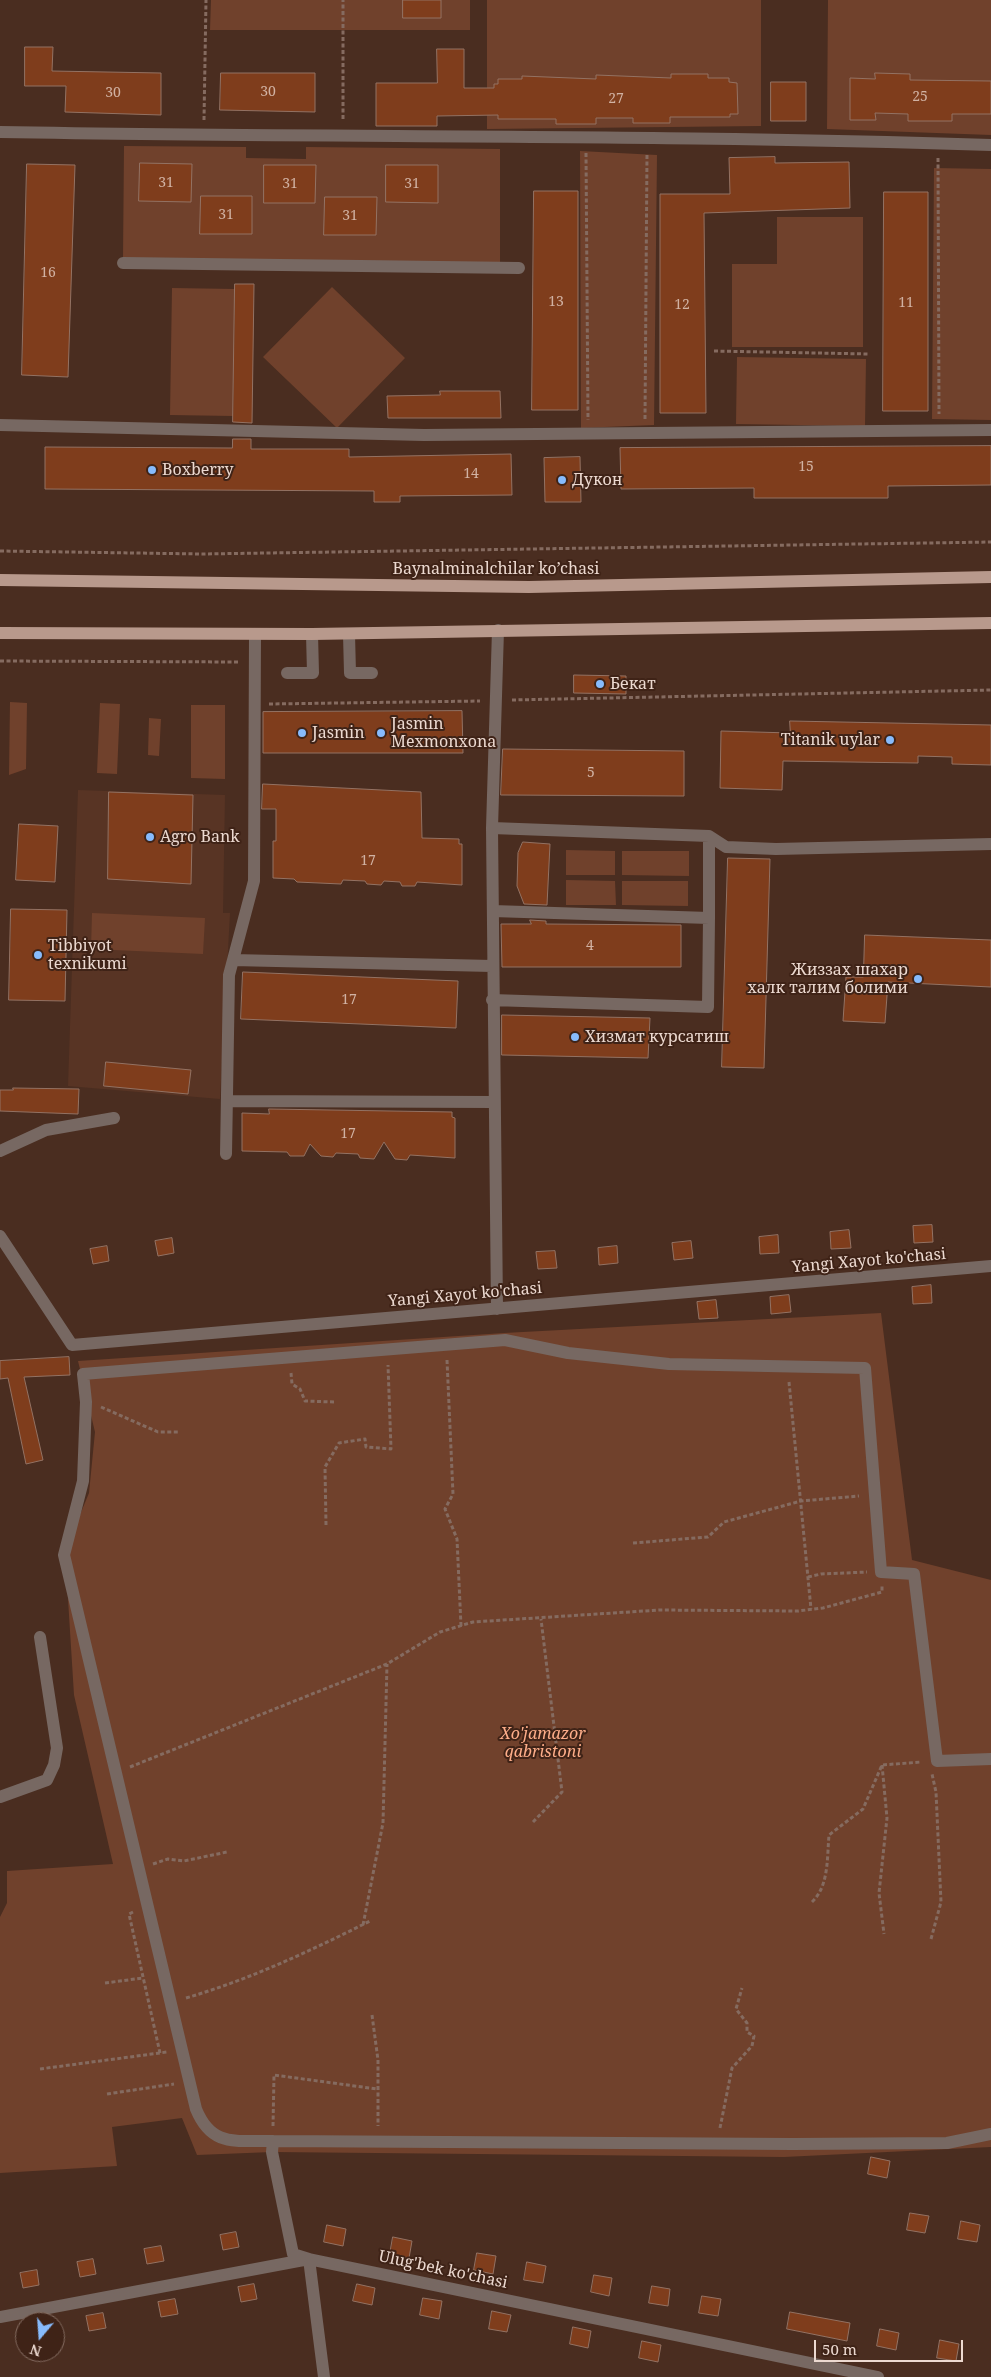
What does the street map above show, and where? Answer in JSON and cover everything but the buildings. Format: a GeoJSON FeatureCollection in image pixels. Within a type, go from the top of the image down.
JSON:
{"type":"FeatureCollection","features":[{"type":"Feature","properties":{"kind":"main road","name":"Baynalminalchilar ko’chasi"},"geometry":{"type":"LineString","coordinates":[[0,580],[530,587],[991,577]]}},
{"type":"Feature","properties":{"kind":"main road"},"geometry":{"type":"LineString","coordinates":[[0,633],[349,634],[991,622]]}},
{"type":"Feature","properties":{"kind":"street"},"geometry":{"type":"LineString","coordinates":[[0,132],[204,136],[343,135],[819,139],[991,145]]}},
{"type":"Feature","properties":{"kind":"street"},"geometry":{"type":"LineString","coordinates":[[123,264],[519,268]]}},
{"type":"Feature","properties":{"kind":"street"},"geometry":{"type":"LineString","coordinates":[[0,425],[424,435],[991,430]]}},
{"type":"Feature","properties":{"kind":"street"},"geometry":{"type":"LineString","coordinates":[[497,1309],[492,1000],[492,828],[498,630]]}},
{"type":"Feature","properties":{"kind":"street"},"geometry":{"type":"LineString","coordinates":[[226,1154],[229,975],[254,881],[255,634]]}},
{"type":"Feature","properties":{"kind":"street"},"geometry":{"type":"LineString","coordinates":[[287,673],[313,673],[312,634]]}},
{"type":"Feature","properties":{"kind":"street"},"geometry":{"type":"LineString","coordinates":[[349,634],[350,673],[372,673]]}},
{"type":"Feature","properties":{"kind":"street"},"geometry":{"type":"LineString","coordinates":[[492,828],[709,836],[726,847],[776,849],[991,844]]}},
{"type":"Feature","properties":{"kind":"street"},"geometry":{"type":"LineString","coordinates":[[492,1000],[708,1007],[709,836]]}},
{"type":"Feature","properties":{"kind":"street"},"geometry":{"type":"LineString","coordinates":[[493,911],[709,918]]}},
{"type":"Feature","properties":{"kind":"street"},"geometry":{"type":"LineString","coordinates":[[233,960],[492,966]]}},
{"type":"Feature","properties":{"kind":"street"},"geometry":{"type":"LineString","coordinates":[[227,1101],[494,1102]]}},
{"type":"Feature","properties":{"kind":"street"},"geometry":{"type":"LineString","coordinates":[[0,1151],[46,1130],[114,1118]]}},
{"type":"Feature","properties":{"kind":"street","name":"Yangi Xayot ko'chasi"},"geometry":{"type":"LineString","coordinates":[[0,1236],[72,1345],[991,1266]]}},
{"type":"Feature","properties":{"kind":"street"},"geometry":{"type":"LineString","coordinates":[[991,1758],[933,1761],[914,1574],[881,1572],[865,1368],[669,1364],[568,1353],[505,1340],[83,1374],[86,1402],[83,1481],[64,1556],[182,2050],[203,2125],[220,2139],[273,2141],[717,2144],[947,2143],[991,2134]]}},
{"type":"Feature","properties":{"kind":"street"},"geometry":{"type":"LineString","coordinates":[[0,1796],[47,1780],[54,1766],[57,1748],[40,1637]]}},
{"type":"Feature","properties":{"kind":"street"},"geometry":{"type":"LineString","coordinates":[[273,2141],[272,2152],[293,2254],[309,2259],[324,2377]]}},
{"type":"Feature","properties":{"kind":"street","name":"Ulug'bek ko'chasi"},"geometry":{"type":"LineString","coordinates":[[0,2317],[309,2259],[878,2377]]}},
{"type":"Feature","properties":{"kind":"path"},"geometry":{"type":"LineString","coordinates":[[204,136],[206,0]]}},
{"type":"Feature","properties":{"kind":"path"},"geometry":{"type":"LineString","coordinates":[[343,0],[343,135]]}},
{"type":"Feature","properties":{"kind":"path"},"geometry":{"type":"LineString","coordinates":[[586,137],[588,433]]}},
{"type":"Feature","properties":{"kind":"path"},"geometry":{"type":"LineString","coordinates":[[645,432],[647,138]]}},
{"type":"Feature","properties":{"kind":"path"},"geometry":{"type":"LineString","coordinates":[[938,143],[939,430]]}},
{"type":"Feature","properties":{"kind":"path"},"geometry":{"type":"LineString","coordinates":[[714,351],[868,354]]}},
{"type":"Feature","properties":{"kind":"path"},"geometry":{"type":"LineString","coordinates":[[0,551],[202,554],[991,542]]}},
{"type":"Feature","properties":{"kind":"path"},"geometry":{"type":"LineString","coordinates":[[0,661],[255,662]]}},
{"type":"Feature","properties":{"kind":"path"},"geometry":{"type":"LineString","coordinates":[[255,704],[496,701],[991,690]]}},
{"type":"Feature","properties":{"kind":"path"},"geometry":{"type":"LineString","coordinates":[[447,1345],[453,1494],[446,1509],[457,1539],[461,1626]]}},
{"type":"Feature","properties":{"kind":"path"},"geometry":{"type":"LineString","coordinates":[[326,1526],[325,1467],[339,1443],[365,1439],[366,1447],[391,1448],[387,1350]]}},
{"type":"Feature","properties":{"kind":"path"},"geometry":{"type":"LineString","coordinates":[[290,1357],[292,1384],[300,1389],[305,1401],[334,1402]]}},
{"type":"Feature","properties":{"kind":"path"},"geometry":{"type":"LineString","coordinates":[[788,1367],[811,1609]]}},
{"type":"Feature","properties":{"kind":"path"},"geometry":{"type":"LineString","coordinates":[[86,1402],[110,1409],[158,1432],[179,1432]]}},
{"type":"Feature","properties":{"kind":"path"},"geometry":{"type":"LineString","coordinates":[[633,1543],[708,1537],[724,1522],[801,1501],[875,1495]]}},
{"type":"Feature","properties":{"kind":"path"},"geometry":{"type":"LineString","coordinates":[[116,1773],[387,1664],[440,1632],[473,1622],[660,1610],[798,1611],[882,1592],[881,1572],[821,1574],[808,1578]]}},
{"type":"Feature","properties":{"kind":"path"},"geometry":{"type":"LineString","coordinates":[[532,1822],[562,1792],[541,1619]]}},
{"type":"Feature","properties":{"kind":"path"},"geometry":{"type":"LineString","coordinates":[[363,1925],[383,1823],[387,1664]]}},
{"type":"Feature","properties":{"kind":"path"},"geometry":{"type":"LineString","coordinates":[[882,1765],[933,1761],[941,1902],[931,1939]]}},
{"type":"Feature","properties":{"kind":"path"},"geometry":{"type":"LineString","coordinates":[[812,1902],[816,1898],[825,1879],[829,1835],[863,1809],[882,1765]]}},
{"type":"Feature","properties":{"kind":"path"},"geometry":{"type":"LineString","coordinates":[[882,1765],[887,1818],[879,1894],[884,1934]]}},
{"type":"Feature","properties":{"kind":"path"},"geometry":{"type":"LineString","coordinates":[[139,1869],[168,1859],[184,1861],[228,1852]]}},
{"type":"Feature","properties":{"kind":"path"},"geometry":{"type":"LineString","coordinates":[[148,1908],[129,1914],[160,2053]]}},
{"type":"Feature","properties":{"kind":"path"},"geometry":{"type":"LineString","coordinates":[[171,2002],[228,1985],[275,1967],[370,1921]]}},
{"type":"Feature","properties":{"kind":"path"},"geometry":{"type":"LineString","coordinates":[[105,1983],[143,1978]]}},
{"type":"Feature","properties":{"kind":"path"},"geometry":{"type":"LineString","coordinates":[[717,2144],[732,2068],[752,2046],[754,2036],[747,2032],[747,2024],[736,2009],[742,1988]]}},
{"type":"Feature","properties":{"kind":"path"},"geometry":{"type":"LineString","coordinates":[[372,2015],[378,2060],[379,2142]]}},
{"type":"Feature","properties":{"kind":"path"},"geometry":{"type":"LineString","coordinates":[[40,2070],[182,2050]]}},
{"type":"Feature","properties":{"kind":"path"},"geometry":{"type":"LineString","coordinates":[[273,2141],[274,2076],[377,2089]]}},
{"type":"Feature","properties":{"kind":"path"},"geometry":{"type":"LineString","coordinates":[[106,2094],[190,2082]]}},
{"type":"Feature","properties":{"kind":"shaded area"},"geometry":{"type":"Polygon","coordinates":[[[78,790],[225,795],[223,913],[230,913],[220,1099],[68,1086],[78,790]]]}},
{"type":"Feature","properties":{"kind":"green space"},"geometry":{"type":"Polygon","coordinates":[[[211,0],[470,0],[470,30],[210,30],[211,0]]]}},
{"type":"Feature","properties":{"kind":"green space"},"geometry":{"type":"Polygon","coordinates":[[[487,0],[761,0],[761,126],[487,129],[487,0]]]}},
{"type":"Feature","properties":{"kind":"green space"},"geometry":{"type":"Polygon","coordinates":[[[828,0],[991,0],[991,135],[827,129],[828,0]]]}},
{"type":"Feature","properties":{"kind":"green space"},"geometry":{"type":"Polygon","coordinates":[[[124,146],[246,147],[246,158],[306,159],[306,147],[500,149],[500,263],[123,258],[124,146]]]}},
{"type":"Feature","properties":{"kind":"green space"},"geometry":{"type":"Polygon","coordinates":[[[580,151],[657,155],[654,425],[581,428],[580,151]]]}},
{"type":"Feature","properties":{"kind":"green space"},"geometry":{"type":"Polygon","coordinates":[[[934,168],[991,169],[991,420],[932,419],[934,168]]]}},
{"type":"Feature","properties":{"kind":"green space"},"geometry":{"type":"Polygon","coordinates":[[[777,217],[863,217],[863,347],[732,347],[732,264],[777,264],[777,217]]]}},
{"type":"Feature","properties":{"kind":"green space"},"geometry":{"type":"Polygon","coordinates":[[[332,287],[405,358],[337,428],[263,357],[332,287]]]}},
{"type":"Feature","properties":{"kind":"green space"},"geometry":{"type":"Polygon","coordinates":[[[172,288],[235,289],[233,416],[170,415],[172,288]]]}},
{"type":"Feature","properties":{"kind":"green space"},"geometry":{"type":"Polygon","coordinates":[[[737,357],[866,359],[865,426],[736,424],[737,357]]]}},
{"type":"Feature","properties":{"kind":"green space"},"geometry":{"type":"Polygon","coordinates":[[[10,702],[27,703],[26,769],[9,775],[10,702]]]}},
{"type":"Feature","properties":{"kind":"green space"},"geometry":{"type":"Polygon","coordinates":[[[100,703],[120,704],[117,774],[97,773],[100,703]]]}},
{"type":"Feature","properties":{"kind":"green space"},"geometry":{"type":"Polygon","coordinates":[[[191,705],[225,705],[225,779],[191,778],[191,705]]]}},
{"type":"Feature","properties":{"kind":"green space"},"geometry":{"type":"Polygon","coordinates":[[[149,718],[161,719],[159,756],[148,755],[149,718]]]}},
{"type":"Feature","properties":{"kind":"green space"},"geometry":{"type":"Polygon","coordinates":[[[566,850],[615,851],[615,875],[566,875],[566,850]]]}},
{"type":"Feature","properties":{"kind":"green space"},"geometry":{"type":"Polygon","coordinates":[[[622,851],[689,851],[689,876],[622,875],[622,851]]]}},
{"type":"Feature","properties":{"kind":"green space"},"geometry":{"type":"Polygon","coordinates":[[[566,880],[615,881],[616,905],[566,905],[566,880]]]}},
{"type":"Feature","properties":{"kind":"green space"},"geometry":{"type":"Polygon","coordinates":[[[622,881],[688,881],[688,906],[622,905],[622,881]]]}},
{"type":"Feature","properties":{"kind":"green space"},"geometry":{"type":"Polygon","coordinates":[[[92,913],[205,918],[203,954],[91,949],[92,913]]]}},
{"type":"Feature","properties":{"kind":"green space","name":"Xo'jamazor qabristoni"},"geometry":{"type":"Polygon","coordinates":[[[881,1313],[912,1560],[991,1580],[991,2147],[784,2157],[272,2152],[197,2155],[182,2118],[112,2127],[117,2166],[0,2173],[0,1917],[7,1903],[7,1871],[113,1864],[74,1695],[65,1551],[89,1493],[95,1432],[78,1361],[504,1333],[881,1313]]]}},
{"type":"Feature","properties":{"kind":"place","name":"Boxberry"},"geometry":{"type":"Point","coordinates":[152,470]}},
{"type":"Feature","properties":{"kind":"place","name":"Дукон"},"geometry":{"type":"Point","coordinates":[562,480]}},
{"type":"Feature","properties":{"kind":"place","name":"Бекат"},"geometry":{"type":"Point","coordinates":[600,684]}},
{"type":"Feature","properties":{"kind":"place","name":"Jasmin"},"geometry":{"type":"Point","coordinates":[302,733]}},
{"type":"Feature","properties":{"kind":"place","name":"Jasmin Mexmonxona"},"geometry":{"type":"Point","coordinates":[381,733]}},
{"type":"Feature","properties":{"kind":"place","name":"Titanik uylar"},"geometry":{"type":"Point","coordinates":[890,740]}},
{"type":"Feature","properties":{"kind":"place","name":"Agro Bank"},"geometry":{"type":"Point","coordinates":[150,837]}},
{"type":"Feature","properties":{"kind":"place","name":"Tibbiyot texnikumi"},"geometry":{"type":"Point","coordinates":[38,955]}},
{"type":"Feature","properties":{"kind":"place","name":"Жиззах шахар халк талим болими"},"geometry":{"type":"Point","coordinates":[918,979]}},
{"type":"Feature","properties":{"kind":"place","name":"Хизмат курсатиш"},"geometry":{"type":"Point","coordinates":[575,1037]}}]}
